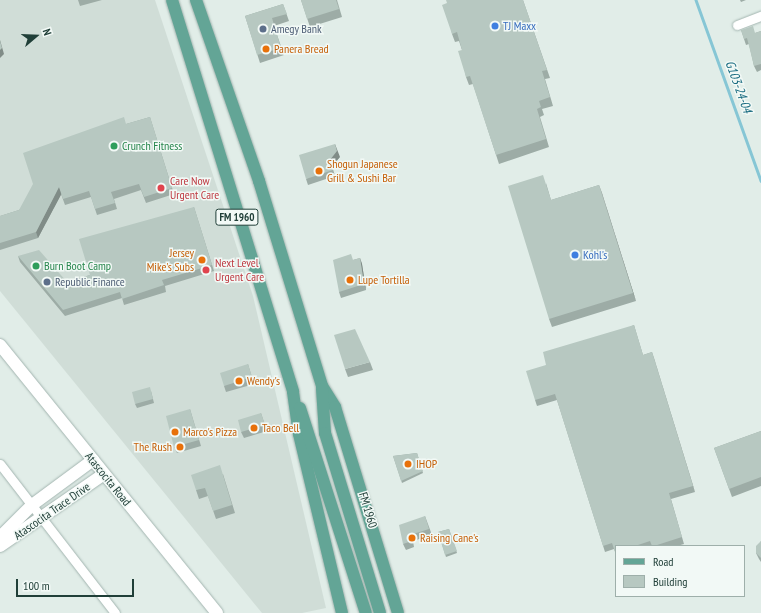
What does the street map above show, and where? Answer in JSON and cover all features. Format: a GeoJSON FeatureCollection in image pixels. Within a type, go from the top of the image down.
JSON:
{"type":"FeatureCollection","features":[{"type":"Feature","properties":{"kind":"main road","name":"FM 1960"},"geometry":{"type":"LineString","coordinates":[[172,0],[293,392],[299,434],[342,613]]}},
{"type":"Feature","properties":{"kind":"main road","name":"FM 1960"},"geometry":{"type":"LineString","coordinates":[[196,0],[259,181],[322,386],[335,407],[398,613]]}},
{"type":"Feature","properties":{"kind":"main road","name":"Atascocita Road"},"geometry":{"type":"LineString","coordinates":[[0,345],[218,613]]}},
{"type":"Feature","properties":{"kind":"main road"},"geometry":{"type":"LineString","coordinates":[[322,386],[325,433],[380,613]]}},
{"type":"Feature","properties":{"kind":"main road"},"geometry":{"type":"LineString","coordinates":[[293,392],[311,436],[366,613]]}},
{"type":"Feature","properties":{"kind":"main road","name":"Atascocita Trace Drive"},"geometry":{"type":"LineString","coordinates":[[0,537],[32,506],[93,460]]}},
{"type":"Feature","properties":{"kind":"main road","name":"Atascocita Trace Drive"},"geometry":{"type":"LineString","coordinates":[[0,546],[104,474]]}},
{"type":"Feature","properties":{"kind":"street"},"geometry":{"type":"LineString","coordinates":[[737,25],[761,16]]}},
{"type":"Feature","properties":{"kind":"street"},"geometry":{"type":"LineString","coordinates":[[0,464],[115,613]]}},
{"type":"Feature","properties":{"kind":"shaded area"},"geometry":{"type":"Polygon","coordinates":[[[0,0],[155,0],[253,296],[326,608],[302,613],[262,613],[0,291],[0,0]]]}},
{"type":"Feature","properties":{"kind":"building"},"geometry":{"type":"Polygon","coordinates":[[[301,0],[336,0],[339,9],[307,19],[301,0]]]}},
{"type":"Feature","properties":{"kind":"building"},"geometry":{"type":"Polygon","coordinates":[[[446,0],[523,0],[547,70],[542,71],[550,97],[539,101],[541,107],[537,109],[546,139],[496,155],[470,76],[466,77],[458,51],[462,50],[457,32],[452,34],[442,5],[447,3],[446,0]]]}},
{"type":"Feature","properties":{"kind":"building"},"geometry":{"type":"Polygon","coordinates":[[[283,4],[287,14],[272,18],[281,48],[257,55],[245,16],[283,4]]]}},
{"type":"Feature","properties":{"kind":"building"},"geometry":{"type":"Polygon","coordinates":[[[753,26],[755,33],[761,31],[761,64],[754,66],[747,38],[744,39],[741,30],[753,26]]]}},
{"type":"Feature","properties":{"kind":"building"},"geometry":{"type":"Polygon","coordinates":[[[124,117],[126,124],[150,117],[172,188],[144,197],[139,184],[111,192],[115,203],[95,209],[89,191],[63,199],[59,187],[36,232],[0,243],[0,216],[19,210],[33,184],[23,153],[124,117]]]}},
{"type":"Feature","properties":{"kind":"building","name":"Shogun Japanese Grill & Sushi Bar"},"geometry":{"type":"Polygon","coordinates":[[[335,144],[337,151],[330,160],[333,170],[306,179],[299,155],[335,144]]]}},
{"type":"Feature","properties":{"kind":"building","name":"Kohl's"},"geometry":{"type":"Polygon","coordinates":[[[543,175],[551,200],[599,185],[633,293],[549,319],[508,186],[543,175]]]}},
{"type":"Feature","properties":{"kind":"building"},"geometry":{"type":"Polygon","coordinates":[[[194,207],[212,265],[162,280],[164,285],[122,299],[120,292],[63,310],[18,256],[39,250],[67,282],[90,275],[79,239],[194,207]]]}},
{"type":"Feature","properties":{"kind":"building","name":"Lupe Tortilla"},"geometry":{"type":"Polygon","coordinates":[[[351,254],[353,260],[360,258],[364,284],[339,292],[333,260],[351,254]]]}},
{"type":"Feature","properties":{"kind":"building"},"geometry":{"type":"Polygon","coordinates":[[[634,325],[643,355],[652,352],[693,486],[669,493],[682,537],[657,545],[652,545],[650,541],[638,545],[615,545],[615,552],[612,543],[603,546],[555,394],[535,400],[526,371],[546,365],[543,352],[634,325]]]}},
{"type":"Feature","properties":{"kind":"building"},"geometry":{"type":"Polygon","coordinates":[[[355,329],[370,362],[345,369],[334,335],[355,329]]]}},
{"type":"Feature","properties":{"kind":"building"},"geometry":{"type":"Polygon","coordinates":[[[248,364],[252,377],[224,386],[220,373],[248,364]]]}},
{"type":"Feature","properties":{"kind":"building"},"geometry":{"type":"Polygon","coordinates":[[[150,387],[153,399],[135,404],[132,392],[150,387]]]}},
{"type":"Feature","properties":{"kind":"building"},"geometry":{"type":"Polygon","coordinates":[[[190,409],[199,440],[174,447],[166,416],[190,409]]]}},
{"type":"Feature","properties":{"kind":"building"},"geometry":{"type":"Polygon","coordinates":[[[261,413],[265,425],[241,432],[238,420],[261,413]]]}},
{"type":"Feature","properties":{"kind":"building"},"geometry":{"type":"Polygon","coordinates":[[[761,431],[761,477],[729,489],[714,448],[761,431]]]}},
{"type":"Feature","properties":{"kind":"building","name":"IHOP"},"geometry":{"type":"Polygon","coordinates":[[[417,453],[423,471],[401,481],[393,456],[417,453]]]}},
{"type":"Feature","properties":{"kind":"building"},"geometry":{"type":"Polygon","coordinates":[[[220,465],[232,505],[213,511],[205,488],[196,490],[191,475],[220,465]]]}},
{"type":"Feature","properties":{"kind":"building"},"geometry":{"type":"Polygon","coordinates":[[[425,516],[429,529],[410,535],[412,541],[403,544],[399,525],[425,516]]]}},
{"type":"Feature","properties":{"kind":"building"},"geometry":{"type":"Polygon","coordinates":[[[449,529],[457,551],[445,555],[438,532],[449,529]]]}},
{"type":"Feature","properties":{"kind":"building"},"geometry":{"type":"Polygon","coordinates":[[[761,541],[761,558],[756,553],[756,546],[761,541]]]}},
{"type":"Feature","properties":{"kind":"waterway","name":"G103-24-04"},"geometry":{"type":"LineString","coordinates":[[696,0],[761,181]]}},
{"type":"Feature","properties":{"kind":"place","name":"TJ Maxx"},"geometry":{"type":"Point","coordinates":[495,26]}},
{"type":"Feature","properties":{"kind":"place","name":"Amegy Bank"},"geometry":{"type":"Point","coordinates":[263,29]}},
{"type":"Feature","properties":{"kind":"place","name":"Panera Bread"},"geometry":{"type":"Point","coordinates":[266,49]}},
{"type":"Feature","properties":{"kind":"place","name":"Crunch Fitness"},"geometry":{"type":"Point","coordinates":[114,146]}},
{"type":"Feature","properties":{"kind":"place","name":"Shogun Japanese Grill & Sushi Bar"},"geometry":{"type":"Point","coordinates":[319,171]}},
{"type":"Feature","properties":{"kind":"place","name":"Care Now Urgent Care"},"geometry":{"type":"Point","coordinates":[161,188]}},
{"type":"Feature","properties":{"kind":"place","name":"Kohl's"},"geometry":{"type":"Point","coordinates":[575,255]}},
{"type":"Feature","properties":{"kind":"place","name":"Jersey Mike's Subs"},"geometry":{"type":"Point","coordinates":[202,260]}},
{"type":"Feature","properties":{"kind":"place","name":"Burn Boot Camp"},"geometry":{"type":"Point","coordinates":[36,266]}},
{"type":"Feature","properties":{"kind":"place","name":"Next Level Urgent Care"},"geometry":{"type":"Point","coordinates":[206,270]}},
{"type":"Feature","properties":{"kind":"place","name":"Lupe Tortilla"},"geometry":{"type":"Point","coordinates":[350,280]}},
{"type":"Feature","properties":{"kind":"place","name":"Republic Finance"},"geometry":{"type":"Point","coordinates":[47,282]}},
{"type":"Feature","properties":{"kind":"place","name":"Wendy's"},"geometry":{"type":"Point","coordinates":[239,381]}},
{"type":"Feature","properties":{"kind":"place","name":"Taco Bell"},"geometry":{"type":"Point","coordinates":[254,428]}},
{"type":"Feature","properties":{"kind":"place","name":"Marco's Pizza"},"geometry":{"type":"Point","coordinates":[175,432]}},
{"type":"Feature","properties":{"kind":"place","name":"The Rush"},"geometry":{"type":"Point","coordinates":[180,447]}},
{"type":"Feature","properties":{"kind":"place","name":"IHOP"},"geometry":{"type":"Point","coordinates":[408,464]}},
{"type":"Feature","properties":{"kind":"place","name":"Raising Cane's"},"geometry":{"type":"Point","coordinates":[412,538]}}]}
